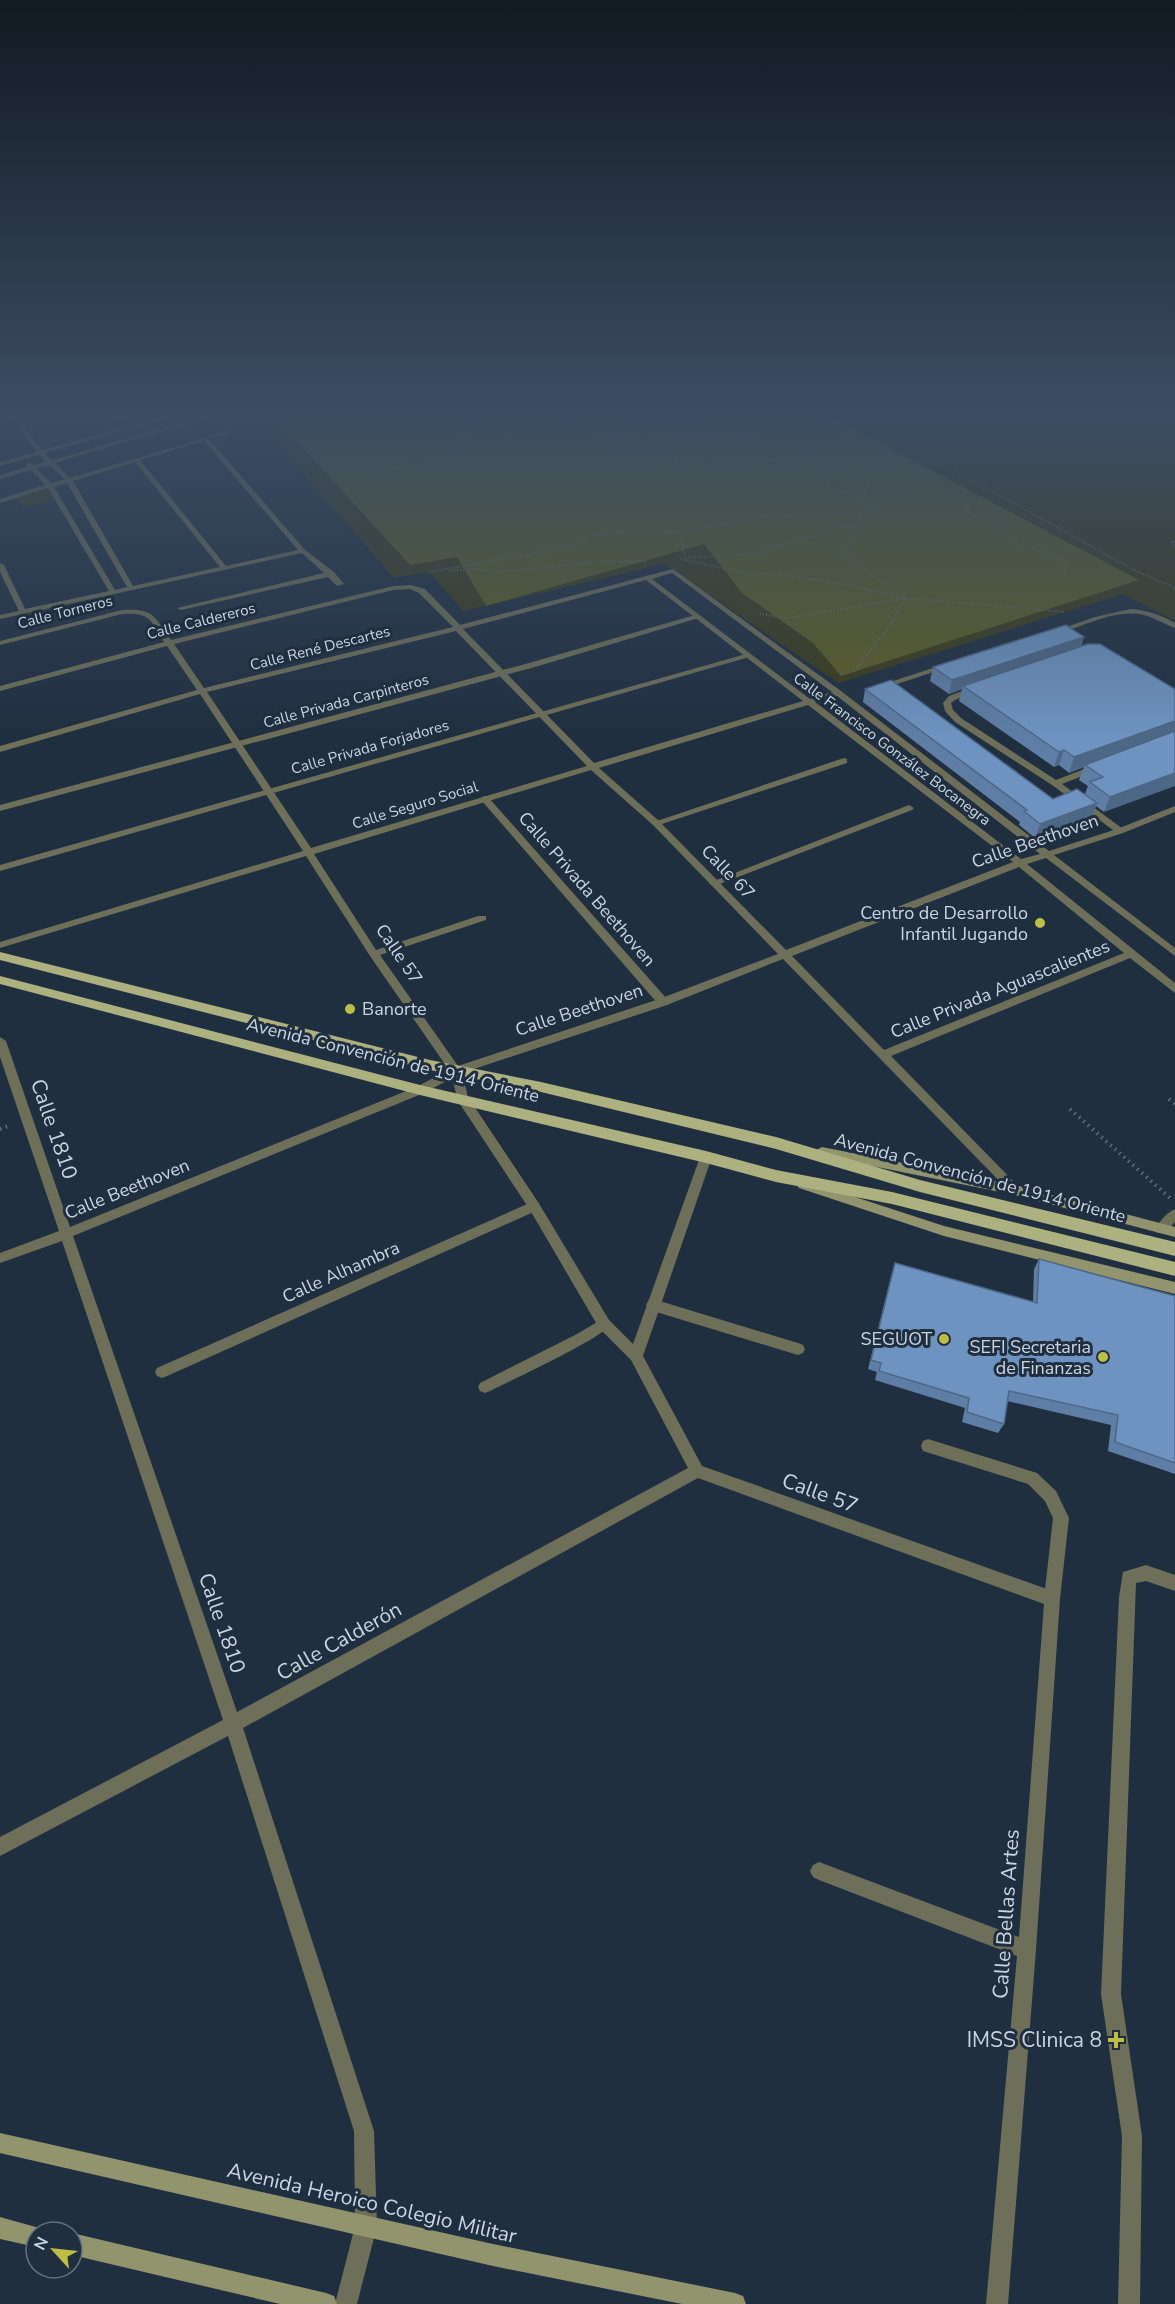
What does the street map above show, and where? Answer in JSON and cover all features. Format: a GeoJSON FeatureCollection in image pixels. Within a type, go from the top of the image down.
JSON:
{"type":"FeatureCollection","features":[{"type":"Feature","properties":{"kind":"main road","name":"Avenida Convención de 1914 Oriente"},"geometry":{"type":"LineString","coordinates":[[0,957],[456,1071],[541,1087],[776,1143],[1015,1190],[1175,1232]]}},
{"type":"Feature","properties":{"kind":"main road","name":"Avenida Convención de 1914 Oriente"},"geometry":{"type":"LineString","coordinates":[[0,980],[420,1090],[706,1157],[776,1176],[944,1231],[1175,1288]]}},
{"type":"Feature","properties":{"kind":"main road","name":"Avenida Convención de 1914 Oriente"},"geometry":{"type":"LineString","coordinates":[[776,1143],[889,1177],[1175,1249]]}},
{"type":"Feature","properties":{"kind":"main road","name":"Avenida Convención de 1914 Oriente"},"geometry":{"type":"LineString","coordinates":[[776,1176],[892,1198],[1175,1269]]}},
{"type":"Feature","properties":{"kind":"main road","name":"Avenida Heroico Colegio Militar"},"geometry":{"type":"LineString","coordinates":[[0,2143],[493,2255],[735,2304]]}},
{"type":"Feature","properties":{"kind":"main road"},"geometry":{"type":"LineString","coordinates":[[0,2228],[24,2233]]}},
{"type":"Feature","properties":{"kind":"main road"},"geometry":{"type":"LineString","coordinates":[[84,2247],[326,2304]]}},
{"type":"Feature","properties":{"kind":"street"},"geometry":{"type":"LineString","coordinates":[[72,523],[113,592]]}},
{"type":"Feature","properties":{"kind":"street"},"geometry":{"type":"LineString","coordinates":[[93,523],[131,588]]}},
{"type":"Feature","properties":{"kind":"street"},"geometry":{"type":"LineString","coordinates":[[187,523],[224,568]]}},
{"type":"Feature","properties":{"kind":"street"},"geometry":{"type":"LineString","coordinates":[[278,523],[303,551],[340,584]]}},
{"type":"Feature","properties":{"kind":"street"},"geometry":{"type":"LineString","coordinates":[[0,617],[303,551]]}},
{"type":"Feature","properties":{"kind":"street"},"geometry":{"type":"LineString","coordinates":[[0,565],[22,612]]}},
{"type":"Feature","properties":{"kind":"street","name":"Calle René Descartes"},"geometry":{"type":"LineString","coordinates":[[0,748],[202,691],[458,628],[673,571]]}},
{"type":"Feature","properties":{"kind":"street","name":"Calle Francisco González Bocanegra"},"geometry":{"type":"LineString","coordinates":[[673,571],[838,693],[1175,953]]}},
{"type":"Feature","properties":{"kind":"street"},"geometry":{"type":"LineString","coordinates":[[180,608],[331,574]]}},
{"type":"Feature","properties":{"kind":"street","name":"Calle Francisco González Bocanegra"},"geometry":{"type":"LineString","coordinates":[[647,578],[1020,863],[1175,989]]}},
{"type":"Feature","properties":{"kind":"street","name":"Calle 67"},"geometry":{"type":"LineString","coordinates":[[411,587],[422,591],[592,766],[656,823],[1015,1190]]}},
{"type":"Feature","properties":{"kind":"street","name":"Calle Caldereros"},"geometry":{"type":"LineString","coordinates":[[0,689],[170,643],[393,588],[411,587]]}},
{"type":"Feature","properties":{"kind":"street","name":"Calle 57"},"geometry":{"type":"LineString","coordinates":[[138,611],[150,615],[170,643],[269,790],[374,954],[456,1071],[462,1098],[534,1206],[604,1324],[636,1356],[697,1471],[1052,1599]]}},
{"type":"Feature","properties":{"kind":"street","name":"Calle Torneros"},"geometry":{"type":"LineString","coordinates":[[0,643],[122,612],[138,611]]}},
{"type":"Feature","properties":{"kind":"street"},"geometry":{"type":"LineString","coordinates":[[1044,636],[1121,613],[1138,612],[1160,618],[1175,626]]}},
{"type":"Feature","properties":{"kind":"street","name":"Calle Privada Carpinteros"},"geometry":{"type":"LineString","coordinates":[[0,808],[501,673],[698,617]]}},
{"type":"Feature","properties":{"kind":"street","name":"Calle Privada Forjadores"},"geometry":{"type":"LineString","coordinates":[[0,868],[540,713],[748,656]]}},
{"type":"Feature","properties":{"kind":"street"},"geometry":{"type":"LineString","coordinates":[[888,684],[955,663]]}},
{"type":"Feature","properties":{"kind":"street"},"geometry":{"type":"LineString","coordinates":[[988,685],[952,698],[947,703],[949,711],[958,720],[1055,783],[1120,831]]}},
{"type":"Feature","properties":{"kind":"street","name":"Calle Seguro Social"},"geometry":{"type":"LineString","coordinates":[[0,945],[838,693]]}},
{"type":"Feature","properties":{"kind":"street"},"geometry":{"type":"LineString","coordinates":[[656,823],[844,761]]}},
{"type":"Feature","properties":{"kind":"street"},"geometry":{"type":"LineString","coordinates":[[1055,783],[1109,762]]}},
{"type":"Feature","properties":{"kind":"street","name":"Calle Privada Beethoven"},"geometry":{"type":"LineString","coordinates":[[485,799],[663,1002]]}},
{"type":"Feature","properties":{"kind":"street"},"geometry":{"type":"LineString","coordinates":[[714,883],[909,808]]}},
{"type":"Feature","properties":{"kind":"street","name":"Calle Beethoven"},"geometry":{"type":"LineString","coordinates":[[0,1258],[420,1090],[456,1071],[663,1002],[1020,863],[1048,856],[1175,810]]}},
{"type":"Feature","properties":{"kind":"street"},"geometry":{"type":"LineString","coordinates":[[374,954],[482,918]]}},
{"type":"Feature","properties":{"kind":"street","name":"Calle Privada Aguascalientes"},"geometry":{"type":"LineString","coordinates":[[882,1055],[1131,954]]}},
{"type":"Feature","properties":{"kind":"street","name":"Calle 1810"},"geometry":{"type":"LineString","coordinates":[[0,1041],[233,1724],[364,2131],[366,2226],[346,2304]]}},
{"type":"Feature","properties":{"kind":"street"},"geometry":{"type":"LineString","coordinates":[[636,1356],[652,1305],[706,1157]]}},
{"type":"Feature","properties":{"kind":"street","name":"Calle Alhambra"},"geometry":{"type":"LineString","coordinates":[[162,1372],[534,1206]]}},
{"type":"Feature","properties":{"kind":"street"},"geometry":{"type":"LineString","coordinates":[[1161,1229],[1175,1214]]}},
{"type":"Feature","properties":{"kind":"street"},"geometry":{"type":"LineString","coordinates":[[652,1305],[798,1349]]}},
{"type":"Feature","properties":{"kind":"street"},"geometry":{"type":"LineString","coordinates":[[485,1387],[582,1338],[604,1324]]}},
{"type":"Feature","properties":{"kind":"street","name":"Calle Bellas Artes"},"geometry":{"type":"LineString","coordinates":[[928,1446],[1032,1478],[1046,1489],[1058,1506],[1061,1518],[1052,1599],[1027,1950],[997,2304]]}},
{"type":"Feature","properties":{"kind":"street","name":"Calle Calderón"},"geometry":{"type":"LineString","coordinates":[[0,1847],[233,1724],[697,1471]]}},
{"type":"Feature","properties":{"kind":"street"},"geometry":{"type":"LineString","coordinates":[[1129,2304],[1132,2136],[1111,1994],[1127,1598],[1129,1577],[1146,1573],[1175,1583]]}},
{"type":"Feature","properties":{"kind":"street"},"geometry":{"type":"LineString","coordinates":[[819,1871],[1027,1950]]}},
{"type":"Feature","properties":{"kind":"path"},"geometry":{"type":"LineString","coordinates":[[656,561],[586,563],[497,572],[476,569],[429,572],[544,552],[578,543],[589,536],[630,531],[681,531],[728,523]]}},
{"type":"Feature","properties":{"kind":"path"},"geometry":{"type":"LineString","coordinates":[[822,523],[837,527],[856,527]]}},
{"type":"Feature","properties":{"kind":"path"},"geometry":{"type":"LineString","coordinates":[[857,523],[854,537],[843,554],[875,578],[895,585],[905,598]]}},
{"type":"Feature","properties":{"kind":"path"},"geometry":{"type":"LineString","coordinates":[[989,523],[1020,545],[1059,558],[1066,563],[1065,577]]}},
{"type":"Feature","properties":{"kind":"path"},"geometry":{"type":"LineString","coordinates":[[1049,523],[1136,570],[1175,588]]}},
{"type":"Feature","properties":{"kind":"path"},"geometry":{"type":"LineString","coordinates":[[681,531],[685,558]]}},
{"type":"Feature","properties":{"kind":"path"},"geometry":{"type":"LineString","coordinates":[[675,559],[757,553],[789,542],[823,535]]}},
{"type":"Feature","properties":{"kind":"path"},"geometry":{"type":"LineString","coordinates":[[685,558],[748,574],[781,574],[849,585],[905,598],[1065,612]]}},
{"type":"Feature","properties":{"kind":"path"},"geometry":{"type":"LineString","coordinates":[[760,614],[787,618],[905,598]]}},
{"type":"Feature","properties":{"kind":"path"},"geometry":{"type":"LineString","coordinates":[[854,671],[872,653],[894,622],[905,598]]}},
{"type":"Feature","properties":{"kind":"path"},"geometry":{"type":"LineString","coordinates":[[1169,1099],[1175,1104]]}},
{"type":"Feature","properties":{"kind":"path"},"geometry":{"type":"LineString","coordinates":[[1070,1109],[1175,1203]]}},
{"type":"Feature","properties":{"kind":"green space"},"geometry":{"type":"Polygon","coordinates":[[[345,523],[1175,523],[1175,621],[1123,594],[839,683],[664,564],[463,611],[429,572],[394,578],[345,523]]]}},
{"type":"Feature","properties":{"kind":"shaded area"},"geometry":{"type":"Polygon","coordinates":[[[371,523],[1030,523],[1139,580],[841,676],[813,643],[742,593],[704,544],[486,606],[457,557],[410,565],[371,523]]]}},
{"type":"Feature","properties":{"kind":"building"},"geometry":{"type":"Polygon","coordinates":[[[1066,625],[1084,637],[952,680],[933,667],[1066,625]]]}},
{"type":"Feature","properties":{"kind":"building"},"geometry":{"type":"Polygon","coordinates":[[[1088,644],[1100,644],[1175,689],[1175,721],[1074,757],[1064,750],[1059,752],[963,686],[1088,644]]]}},
{"type":"Feature","properties":{"kind":"building"},"geometry":{"type":"Polygon","coordinates":[[[891,680],[1053,799],[1077,789],[1097,803],[1040,824],[1024,811],[1027,810],[865,689],[891,680]]]}},
{"type":"Feature","properties":{"kind":"building"},"geometry":{"type":"Polygon","coordinates":[[[1175,731],[1175,773],[1110,797],[1090,782],[1103,777],[1085,765],[1175,731]]]}},
{"type":"Feature","properties":{"kind":"building"},"geometry":{"type":"Polygon","coordinates":[[[1039,1259],[1175,1296],[1175,1463],[1115,1442],[1118,1415],[1009,1391],[1004,1424],[967,1412],[969,1398],[879,1371],[881,1363],[871,1360],[895,1263],[1037,1303],[1039,1259]]]}},
{"type":"Feature","properties":{"kind":"place","name":"Centro de Desarrollo Infantil Jugando"},"geometry":{"type":"Point","coordinates":[1040,923]}},
{"type":"Feature","properties":{"kind":"place","name":"Banorte"},"geometry":{"type":"Point","coordinates":[350,1009]}},
{"type":"Feature","properties":{"kind":"place","name":"SEGUOT"},"geometry":{"type":"Point","coordinates":[944,1339]}},
{"type":"Feature","properties":{"kind":"place","name":"SEFI Secretaria de Finanzas"},"geometry":{"type":"Point","coordinates":[1103,1357]}},
{"type":"Feature","properties":{"kind":"place","name":"IMSS Clinica 8"},"geometry":{"type":"Point","coordinates":[1116,2040]}}]}
